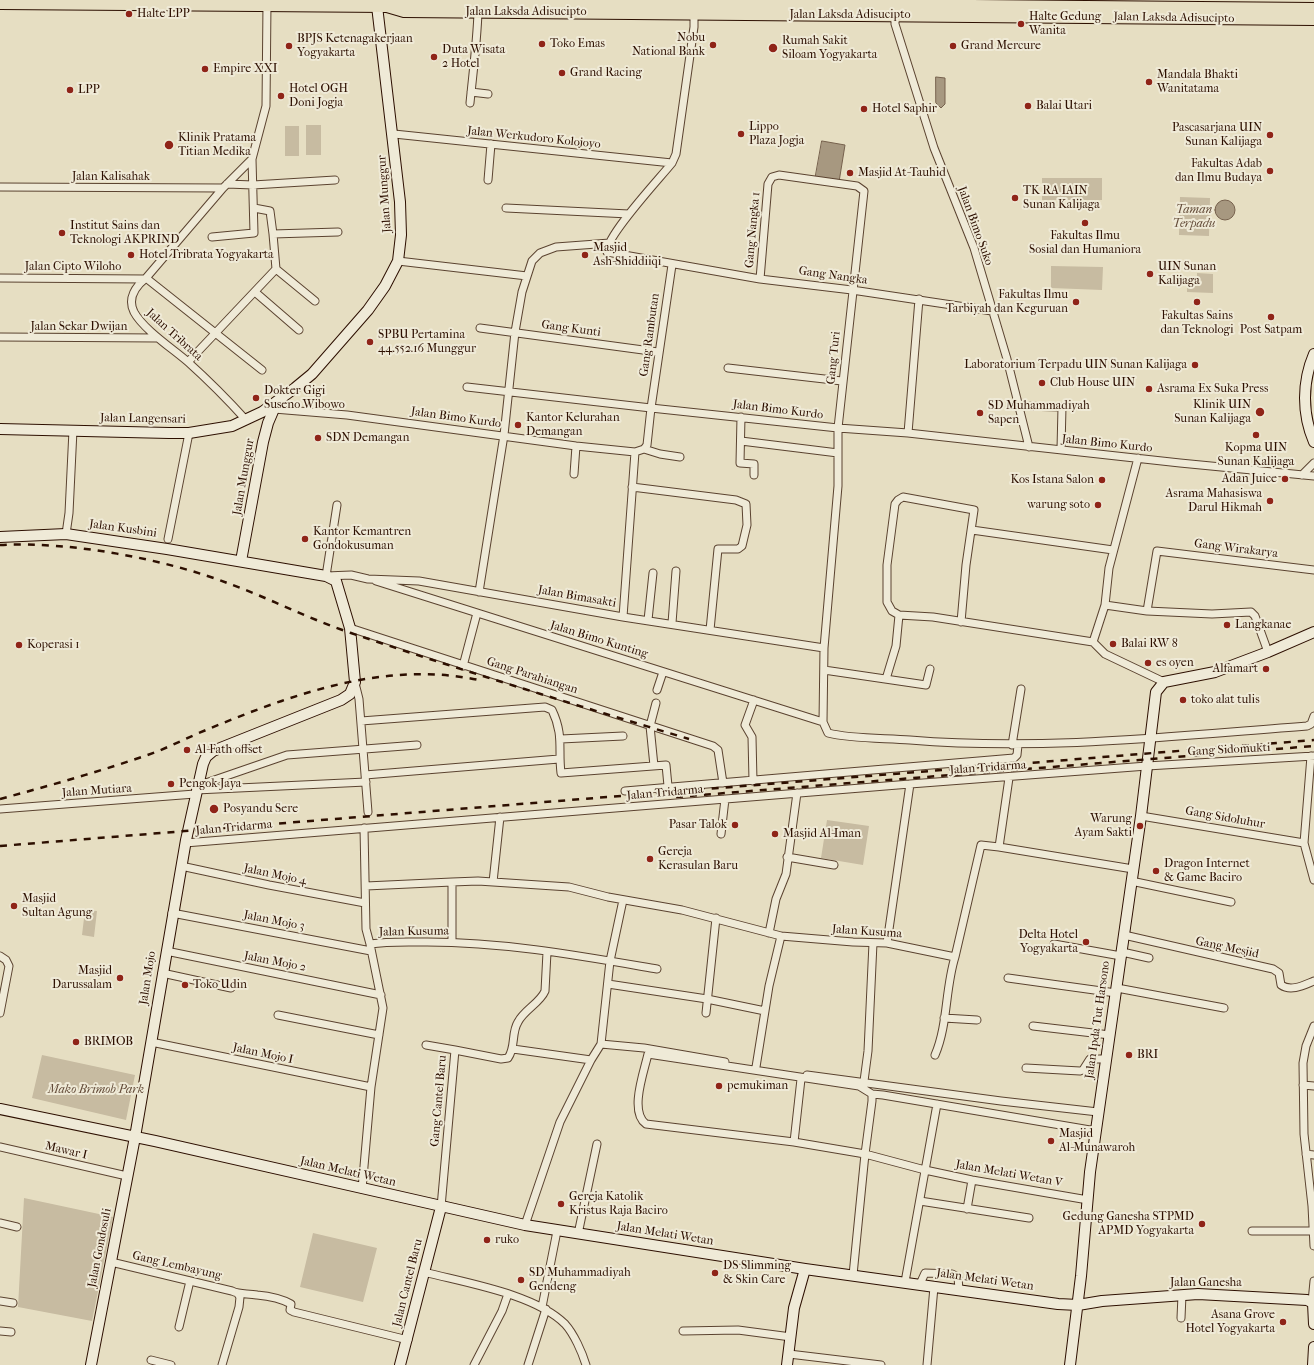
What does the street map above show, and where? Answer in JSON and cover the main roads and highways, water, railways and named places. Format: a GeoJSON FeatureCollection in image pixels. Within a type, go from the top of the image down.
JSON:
{"type":"FeatureCollection","features":[{"type":"Feature","properties":{"kind":"main road","name":"Jalan Laksda Adisucipto"},"geometry":{"type":"LineString","coordinates":[[0,2],[267,3],[326,7],[345,2],[364,6],[391,3],[453,1],[543,7],[890,7],[1314,19]]}},
{"type":"Feature","properties":{"kind":"main road","name":"Jalan Laksda Adisucipto"},"geometry":{"type":"LineString","coordinates":[[391,3],[400,11],[478,12],[543,7],[586,1],[692,6]]}},
{"type":"Feature","properties":{"kind":"main road","name":"Jalan Laksda Adisucipto"},"geometry":{"type":"LineString","coordinates":[[890,7],[959,3],[1142,13],[1314,9]]}},
{"type":"Feature","properties":{"kind":"railway"},"geometry":{"type":"LineString","coordinates":[[0,545],[56,546],[86,549],[177,567],[230,584],[320,622],[351,633],[562,701],[689,739]]}},
{"type":"Feature","properties":{"kind":"railway"},"geometry":{"type":"LineString","coordinates":[[0,799],[137,759],[273,704],[342,684],[377,677],[412,674],[447,675],[483,681]]}},
{"type":"Feature","properties":{"kind":"railway"},"geometry":{"type":"LineString","coordinates":[[0,846],[1314,740]]}},
{"type":"Feature","properties":{"kind":"railway"},"geometry":{"type":"LineString","coordinates":[[676,797],[1314,746]]}},
{"type":"Feature","properties":{"kind":"place","name":"Halte LPP"},"geometry":{"type":"Point","coordinates":[129,14]}},
{"type":"Feature","properties":{"kind":"place","name":"Halte Gedung Wanita"},"geometry":{"type":"Point","coordinates":[1021,24]}},
{"type":"Feature","properties":{"kind":"place","name":"Toko Emas"},"geometry":{"type":"Point","coordinates":[542,44]}},
{"type":"Feature","properties":{"kind":"place","name":"Nobu National Bank"},"geometry":{"type":"Point","coordinates":[713,45]}},
{"type":"Feature","properties":{"kind":"place","name":"BPJS Ketenagakerjaan Yogyakarta"},"geometry":{"type":"Point","coordinates":[289,46]}},
{"type":"Feature","properties":{"kind":"place","name":"Grand Mercure"},"geometry":{"type":"Point","coordinates":[953,46]}},
{"type":"Feature","properties":{"kind":"place","name":"Rumah Sakit Siloam Yogyakarta"},"geometry":{"type":"Point","coordinates":[773,48]}},
{"type":"Feature","properties":{"kind":"place","name":"Duta Wisata 2 Hotel"},"geometry":{"type":"Point","coordinates":[434,57]}},
{"type":"Feature","properties":{"kind":"place","name":"Empire XXI"},"geometry":{"type":"Point","coordinates":[205,69]}},
{"type":"Feature","properties":{"kind":"place","name":"Grand Racing"},"geometry":{"type":"Point","coordinates":[562,73]}},
{"type":"Feature","properties":{"kind":"place","name":"Mandala Bhakti Wanitatama"},"geometry":{"type":"Point","coordinates":[1149,82]}},
{"type":"Feature","properties":{"kind":"place","name":"LPP"},"geometry":{"type":"Point","coordinates":[70,90]}},
{"type":"Feature","properties":{"kind":"place","name":"Hotel OGH Doni Jogja"},"geometry":{"type":"Point","coordinates":[281,96]}},
{"type":"Feature","properties":{"kind":"place","name":"Balai Utari"},"geometry":{"type":"Point","coordinates":[1028,106]}},
{"type":"Feature","properties":{"kind":"place","name":"Hotel Saphir"},"geometry":{"type":"Point","coordinates":[864,109]}},
{"type":"Feature","properties":{"kind":"place","name":"Lippo Plaza Jogja"},"geometry":{"type":"Point","coordinates":[741,134]}},
{"type":"Feature","properties":{"kind":"place","name":"Pascasarjana UIN Sunan Kalijaga"},"geometry":{"type":"Point","coordinates":[1270,135]}},
{"type":"Feature","properties":{"kind":"place","name":"Klinik Pratama Titian Medika"},"geometry":{"type":"Point","coordinates":[169,145]}},
{"type":"Feature","properties":{"kind":"place","name":"Fakultas Adab dan Ilmu Budaya"},"geometry":{"type":"Point","coordinates":[1270,171]}},
{"type":"Feature","properties":{"kind":"place","name":"Masjid At-Tauhid"},"geometry":{"type":"Point","coordinates":[850,173]}},
{"type":"Feature","properties":{"kind":"place","name":"TK RA IAIN Sunan Kalijaga"},"geometry":{"type":"Point","coordinates":[1015,198]}},
{"type":"Feature","properties":{"kind":"place","name":"Fakultas Ilmu Sosial dan Humaniora"},"geometry":{"type":"Point","coordinates":[1085,223]}},
{"type":"Feature","properties":{"kind":"place","name":"Institut Sains dan Teknologi AKPRIND"},"geometry":{"type":"Point","coordinates":[62,233]}},
{"type":"Feature","properties":{"kind":"place","name":"Hotel Tribrata Yogyakarta"},"geometry":{"type":"Point","coordinates":[131,255]}},
{"type":"Feature","properties":{"kind":"place","name":"Masjid Ash-Shiddiiqi"},"geometry":{"type":"Point","coordinates":[585,255]}},
{"type":"Feature","properties":{"kind":"place","name":"UIN Sunan Kalijaga"},"geometry":{"type":"Point","coordinates":[1150,274]}},
{"type":"Feature","properties":{"kind":"place","name":"Fakultas Ilmu Tarbiyah dan Keguruan"},"geometry":{"type":"Point","coordinates":[1076,302]}},
{"type":"Feature","properties":{"kind":"place","name":"Fakultas Sains dan Teknologi"},"geometry":{"type":"Point","coordinates":[1197,302]}},
{"type":"Feature","properties":{"kind":"place","name":"Post Satpam"},"geometry":{"type":"Point","coordinates":[1271,317]}},
{"type":"Feature","properties":{"kind":"place","name":"SPBU Pertamina 44.552.16 Munggur"},"geometry":{"type":"Point","coordinates":[370,342]}},
{"type":"Feature","properties":{"kind":"place","name":"Laboratorium Terpadu UIN Sunan Kalijaga"},"geometry":{"type":"Point","coordinates":[1195,365]}},
{"type":"Feature","properties":{"kind":"place","name":"Club House UIN"},"geometry":{"type":"Point","coordinates":[1042,383]}},
{"type":"Feature","properties":{"kind":"place","name":"Asrama Ex Suka Press"},"geometry":{"type":"Point","coordinates":[1149,389]}},
{"type":"Feature","properties":{"kind":"place","name":"Dokter Gigi Suseno Wibowo"},"geometry":{"type":"Point","coordinates":[256,398]}},
{"type":"Feature","properties":{"kind":"place","name":"Klinik UIN Sunan Kalijaga"},"geometry":{"type":"Point","coordinates":[1260,412]}},
{"type":"Feature","properties":{"kind":"place","name":"SD Muhammadiyah Sapen"},"geometry":{"type":"Point","coordinates":[980,413]}},
{"type":"Feature","properties":{"kind":"place","name":"Kantor Kelurahan Demangan"},"geometry":{"type":"Point","coordinates":[518,425]}},
{"type":"Feature","properties":{"kind":"place","name":"Kopma UIN Sunan Kalijaga"},"geometry":{"type":"Point","coordinates":[1256,435]}},
{"type":"Feature","properties":{"kind":"place","name":"SDN Demangan"},"geometry":{"type":"Point","coordinates":[318,438]}},
{"type":"Feature","properties":{"kind":"place","name":"Adan Juice"},"geometry":{"type":"Point","coordinates":[1285,479]}},
{"type":"Feature","properties":{"kind":"place","name":"Kos Istana Salon"},"geometry":{"type":"Point","coordinates":[1102,480]}},
{"type":"Feature","properties":{"kind":"place","name":"Asrama Mahasiswa Darul Hikmah"},"geometry":{"type":"Point","coordinates":[1270,501]}},
{"type":"Feature","properties":{"kind":"place","name":"warung soto"},"geometry":{"type":"Point","coordinates":[1098,505]}},
{"type":"Feature","properties":{"kind":"place","name":"Kantor Kemantren Gondokusuman"},"geometry":{"type":"Point","coordinates":[305,539]}},
{"type":"Feature","properties":{"kind":"place","name":"Langkanae"},"geometry":{"type":"Point","coordinates":[1227,625]}},
{"type":"Feature","properties":{"kind":"place","name":"Balai RW 8"},"geometry":{"type":"Point","coordinates":[1113,644]}},
{"type":"Feature","properties":{"kind":"place","name":"Koperasi 1"},"geometry":{"type":"Point","coordinates":[19,645]}},
{"type":"Feature","properties":{"kind":"place","name":"es oyen"},"geometry":{"type":"Point","coordinates":[1148,663]}},
{"type":"Feature","properties":{"kind":"place","name":"Alfamart"},"geometry":{"type":"Point","coordinates":[1266,669]}},
{"type":"Feature","properties":{"kind":"place","name":"toko alat tulis"},"geometry":{"type":"Point","coordinates":[1183,700]}},
{"type":"Feature","properties":{"kind":"place","name":"Al-Fath offset"},"geometry":{"type":"Point","coordinates":[187,750]}},
{"type":"Feature","properties":{"kind":"place","name":"Pengok Jaya"},"geometry":{"type":"Point","coordinates":[171,784]}},
{"type":"Feature","properties":{"kind":"place","name":"Posyandu Sere"},"geometry":{"type":"Point","coordinates":[214,809]}},
{"type":"Feature","properties":{"kind":"place","name":"Pasar Talok"},"geometry":{"type":"Point","coordinates":[735,825]}},
{"type":"Feature","properties":{"kind":"place","name":"Warung Ayam Sakti"},"geometry":{"type":"Point","coordinates":[1140,826]}},
{"type":"Feature","properties":{"kind":"place","name":"Masjid Al-Iman"},"geometry":{"type":"Point","coordinates":[775,834]}},
{"type":"Feature","properties":{"kind":"place","name":"Gereja Kerasulan Baru"},"geometry":{"type":"Point","coordinates":[650,859]}},
{"type":"Feature","properties":{"kind":"place","name":"Dragon Internet & Game Baciro"},"geometry":{"type":"Point","coordinates":[1156,871]}},
{"type":"Feature","properties":{"kind":"place","name":"Masjid Sultan Agung"},"geometry":{"type":"Point","coordinates":[14,906]}},
{"type":"Feature","properties":{"kind":"place","name":"Delta Hotel Yogyakarta"},"geometry":{"type":"Point","coordinates":[1086,942]}},
{"type":"Feature","properties":{"kind":"place","name":"Masjid Darussalam"},"geometry":{"type":"Point","coordinates":[120,978]}},
{"type":"Feature","properties":{"kind":"place","name":"Toko Udin"},"geometry":{"type":"Point","coordinates":[185,985]}},
{"type":"Feature","properties":{"kind":"place","name":"BRIMOB"},"geometry":{"type":"Point","coordinates":[76,1042]}},
{"type":"Feature","properties":{"kind":"place","name":"BRI"},"geometry":{"type":"Point","coordinates":[1129,1055]}},
{"type":"Feature","properties":{"kind":"place","name":"pemukiman"},"geometry":{"type":"Point","coordinates":[719,1086]}},
{"type":"Feature","properties":{"kind":"place","name":"Masjid Al-Munawaroh"},"geometry":{"type":"Point","coordinates":[1051,1141]}},
{"type":"Feature","properties":{"kind":"place","name":"Gereja Katolik Kristus Raja Baciro"},"geometry":{"type":"Point","coordinates":[561,1204]}},
{"type":"Feature","properties":{"kind":"place","name":"Gedung Ganesha STPMD APMD Yogyakarta"},"geometry":{"type":"Point","coordinates":[1202,1224]}},
{"type":"Feature","properties":{"kind":"place","name":"ruko"},"geometry":{"type":"Point","coordinates":[487,1240]}},
{"type":"Feature","properties":{"kind":"place","name":"DS Slimming & Skin Care"},"geometry":{"type":"Point","coordinates":[715,1273]}},
{"type":"Feature","properties":{"kind":"place","name":"SD Muhammadiyah Gendeng"},"geometry":{"type":"Point","coordinates":[521,1280]}},
{"type":"Feature","properties":{"kind":"place","name":"Asana Grove Hotel Yogyakarta"},"geometry":{"type":"Point","coordinates":[1283,1322]}},
{"type":"Feature","properties":{"kind":"park label","name":"Taman Terpadu"},"geometry":{"type":"Point","coordinates":[1194,217]}},
{"type":"Feature","properties":{"kind":"park label","name":"Mako Brimob Park"},"geometry":{"type":"Point","coordinates":[96,1090]}}]}
